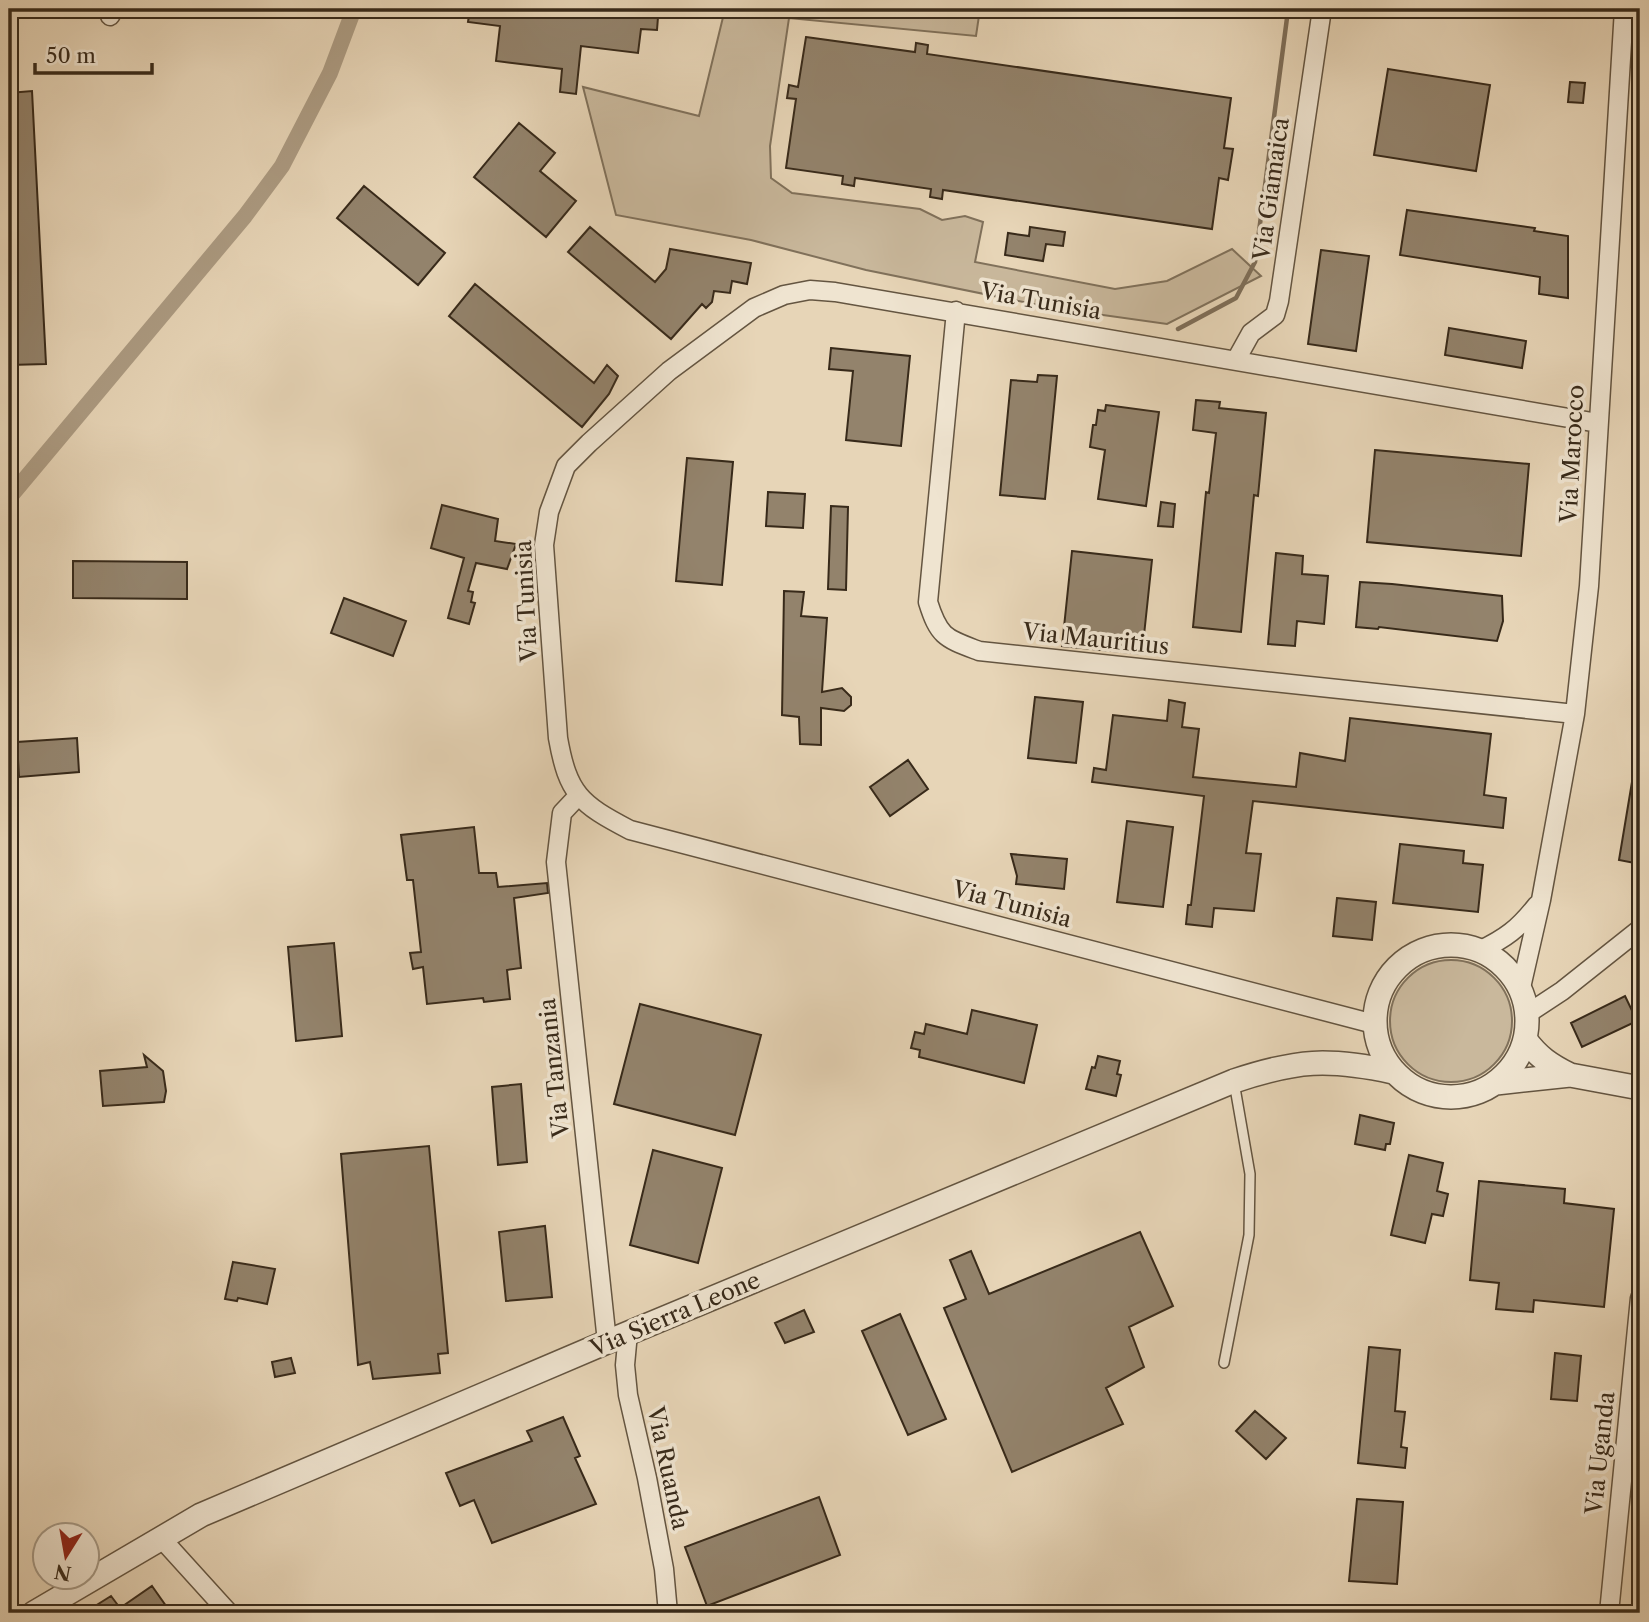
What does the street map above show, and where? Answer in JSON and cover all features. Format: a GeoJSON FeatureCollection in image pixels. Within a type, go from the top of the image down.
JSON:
{"type":"FeatureCollection","features":[{"type":"Feature","properties":{"kind":"street","name":"Via Giamaica"},"geometry":{"type":"LineString","coordinates":[[1236,360],[1251,333],[1275,315],[1279,301],[1320,9]]}},
{"type":"Feature","properties":{"kind":"street","name":"Via Marocco"},"geometry":{"type":"LineString","coordinates":[[1524,1003],[1574,714],[1589,586],[1624,9]]}},
{"type":"Feature","properties":{"kind":"street","name":"Via Tunisia"},"geometry":{"type":"LineString","coordinates":[[1375,1031],[630,830],[601,815],[578,796],[563,769],[558,738],[544,545],[549,512],[566,466],[669,371],[754,308],[784,295],[810,290],[956,311],[1598,423]]}},
{"type":"Feature","properties":{"kind":"street","name":"Via Mauritius"},"geometry":{"type":"LineString","coordinates":[[956,311],[928,601],[936,627],[953,641],[979,651],[1574,714]]}},
{"type":"Feature","properties":{"kind":"street","name":"Via Tanzania"},"geometry":{"type":"LineString","coordinates":[[578,796],[562,813],[556,862],[607,1342]]}},
{"type":"Feature","properties":{"kind":"street","name":"Via Marocco"},"geometry":{"type":"LineString","coordinates":[[1479,951],[1505,939],[1521,926],[1541,900]]}},
{"type":"Feature","properties":{"kind":"street"},"geometry":{"type":"LineString","coordinates":[[1524,1003],[1562,991],[1640,929]]}},
{"type":"Feature","properties":{"kind":"street"},"geometry":{"type":"LineString","coordinates":[[1496,1083],[1515,1063],[1525,1039],[1524,1003],[1509,972],[1492,957],[1456,945],[1430,948],[1411,956],[1391,973],[1379,994],[1375,1031],[1383,1057],[1393,1072],[1412,1087],[1437,1097],[1469,1096],[1496,1083],[1570,1075],[1640,1088]]}},
{"type":"Feature","properties":{"kind":"street","name":"Via Sierra Leone"},"geometry":{"type":"LineString","coordinates":[[1335,1061],[1375,1031]]}},
{"type":"Feature","properties":{"kind":"street"},"geometry":{"type":"LineString","coordinates":[[1525,1039],[1547,1063],[1570,1075]]}},
{"type":"Feature","properties":{"kind":"street","name":"Via Sierra Leone"},"geometry":{"type":"LineString","coordinates":[[34,1613],[201,1515],[1234,1080],[1269,1069],[1335,1061],[1393,1072]]}},
{"type":"Feature","properties":{"kind":"street","name":"Via Uganda"},"geometry":{"type":"LineString","coordinates":[[1609,1613],[1640,1298]]}},
{"type":"Feature","properties":{"kind":"street","name":"Via Ruanda"},"geometry":{"type":"LineString","coordinates":[[628,1333],[625,1365],[628,1395],[664,1569],[668,1613]]}},
{"type":"Feature","properties":{"kind":"street"},"geometry":{"type":"LineString","coordinates":[[161,1538],[229,1613]]}},
{"type":"Feature","properties":{"kind":"lane"},"geometry":{"type":"LineString","coordinates":[[1224,1363],[1249,1225],[1250,1174],[1234,1080]]}},
{"type":"Feature","properties":{"kind":"shaded area"},"geometry":{"type":"Polygon","coordinates":[[[54,9],[114,9],[110,16],[72,14],[54,9]]]}},
{"type":"Feature","properties":{"kind":"shaded area"},"geometry":{"type":"Polygon","coordinates":[[[725,9],[980,9],[976,36],[789,18],[770,146],[771,178],[792,193],[920,209],[942,220],[965,216],[983,222],[975,262],[1115,289],[1167,281],[1232,249],[1261,276],[1167,324],[1053,308],[866,270],[751,240],[616,215],[583,87],[699,116],[725,9]]]}},
{"type":"Feature","properties":{"kind":"shaded area"},"geometry":{"type":"Polygon","coordinates":[[[1451,960],[1474,965],[1494,978],[1507,998],[1512,1021],[1507,1044],[1494,1064],[1474,1077],[1451,1082],[1428,1077],[1408,1064],[1395,1044],[1390,1021],[1395,998],[1408,978],[1428,965],[1451,960]]]}},
{"type":"Feature","properties":{"kind":"building"},"geometry":{"type":"Polygon","coordinates":[[[470,9],[643,9],[643,15],[658,17],[657,30],[641,29],[638,53],[581,46],[576,94],[560,92],[562,69],[496,61],[500,26],[468,22],[470,9]]]}},
{"type":"Feature","properties":{"kind":"building"},"geometry":{"type":"Polygon","coordinates":[[[806,37],[915,52],[916,43],[928,45],[927,54],[1231,98],[1224,148],[1233,149],[1228,180],[1219,178],[1212,229],[943,190],[942,199],[930,197],[931,189],[855,178],[854,186],[842,184],[843,176],[786,168],[796,99],[787,98],[789,85],[798,87],[806,37]]]}},
{"type":"Feature","properties":{"kind":"building"},"geometry":{"type":"Polygon","coordinates":[[[1388,69],[1490,85],[1476,171],[1374,155],[1388,69]]]}},
{"type":"Feature","properties":{"kind":"building"},"geometry":{"type":"Polygon","coordinates":[[[1570,82],[1585,83],[1583,103],[1568,102],[1570,82]]]}},
{"type":"Feature","properties":{"kind":"building"},"geometry":{"type":"Polygon","coordinates":[[[32,91],[46,364],[9,365],[9,93],[32,91]]]}},
{"type":"Feature","properties":{"kind":"building"},"geometry":{"type":"Polygon","coordinates":[[[519,123],[555,153],[540,171],[576,201],[546,237],[474,177],[519,123]]]}},
{"type":"Feature","properties":{"kind":"building"},"geometry":{"type":"Polygon","coordinates":[[[364,186],[445,253],[418,285],[337,218],[364,186]]]}},
{"type":"Feature","properties":{"kind":"building"},"geometry":{"type":"Polygon","coordinates":[[[1407,210],[1535,228],[1534,231],[1568,236],[1568,298],[1539,294],[1540,277],[1400,255],[1407,210]]]}},
{"type":"Feature","properties":{"kind":"building"},"geometry":{"type":"Polygon","coordinates":[[[590,227],[655,282],[666,269],[670,249],[751,263],[747,284],[732,281],[730,293],[714,291],[712,302],[706,308],[702,304],[671,339],[568,252],[590,227]]]}},
{"type":"Feature","properties":{"kind":"building"},"geometry":{"type":"Polygon","coordinates":[[[1030,227],[1065,232],[1063,246],[1046,244],[1043,261],[1005,255],[1008,233],[1029,236],[1030,227]]]}},
{"type":"Feature","properties":{"kind":"building"},"geometry":{"type":"Polygon","coordinates":[[[1321,250],[1369,256],[1356,351],[1308,344],[1321,250]]]}},
{"type":"Feature","properties":{"kind":"building"},"geometry":{"type":"Polygon","coordinates":[[[475,284],[594,383],[607,365],[618,376],[609,394],[582,427],[449,316],[475,284]]]}},
{"type":"Feature","properties":{"kind":"building"},"geometry":{"type":"Polygon","coordinates":[[[1449,328],[1526,341],[1522,368],[1445,355],[1449,328]]]}},
{"type":"Feature","properties":{"kind":"building"},"geometry":{"type":"Polygon","coordinates":[[[831,348],[910,356],[901,446],[846,440],[853,371],[829,369],[831,348]]]}},
{"type":"Feature","properties":{"kind":"building"},"geometry":{"type":"Polygon","coordinates":[[[1038,375],[1057,376],[1045,499],[1000,495],[1011,380],[1037,382],[1038,375]]]}},
{"type":"Feature","properties":{"kind":"building"},"geometry":{"type":"Polygon","coordinates":[[[1196,400],[1220,402],[1219,408],[1266,413],[1258,496],[1254,495],[1241,632],[1193,627],[1206,492],[1209,493],[1216,433],[1193,430],[1196,400]]]}},
{"type":"Feature","properties":{"kind":"building"},"geometry":{"type":"Polygon","coordinates":[[[1106,405],[1159,412],[1146,506],[1098,499],[1105,450],[1090,447],[1098,410],[1105,411],[1106,405]]]}},
{"type":"Feature","properties":{"kind":"building"},"geometry":{"type":"Polygon","coordinates":[[[1375,450],[1529,464],[1521,556],[1367,542],[1375,450]]]}},
{"type":"Feature","properties":{"kind":"building"},"geometry":{"type":"Polygon","coordinates":[[[687,458],[733,462],[722,585],[676,581],[687,458]]]}},
{"type":"Feature","properties":{"kind":"building"},"geometry":{"type":"Polygon","coordinates":[[[768,492],[805,494],[803,528],[766,526],[768,492]]]}},
{"type":"Feature","properties":{"kind":"building"},"geometry":{"type":"Polygon","coordinates":[[[1161,502],[1175,504],[1173,527],[1158,526],[1161,502]]]}},
{"type":"Feature","properties":{"kind":"building"},"geometry":{"type":"Polygon","coordinates":[[[442,505],[498,519],[495,541],[516,544],[507,569],[476,563],[468,591],[473,592],[471,602],[475,603],[469,624],[448,618],[464,558],[431,548],[442,505]]]}},
{"type":"Feature","properties":{"kind":"building"},"geometry":{"type":"Polygon","coordinates":[[[831,506],[848,507],[846,590],[828,589],[831,506]]]}},
{"type":"Feature","properties":{"kind":"building"},"geometry":{"type":"Polygon","coordinates":[[[1072,551],[1152,560],[1142,654],[1062,646],[1072,551]]]}},
{"type":"Feature","properties":{"kind":"building"},"geometry":{"type":"Polygon","coordinates":[[[1276,553],[1303,556],[1302,574],[1328,576],[1324,624],[1297,621],[1295,646],[1268,644],[1276,553]]]}},
{"type":"Feature","properties":{"kind":"building"},"geometry":{"type":"Polygon","coordinates":[[[73,561],[187,562],[187,599],[73,598],[73,561]]]}},
{"type":"Feature","properties":{"kind":"building"},"geometry":{"type":"Polygon","coordinates":[[[1360,582],[1502,596],[1503,621],[1497,641],[1379,627],[1356,627],[1360,582]]]}},
{"type":"Feature","properties":{"kind":"building"},"geometry":{"type":"Polygon","coordinates":[[[784,591],[804,592],[801,616],[827,618],[822,692],[842,688],[851,697],[851,705],[844,711],[821,708],[821,745],[800,744],[799,717],[782,715],[784,591]]]}},
{"type":"Feature","properties":{"kind":"building"},"geometry":{"type":"Polygon","coordinates":[[[344,598],[406,621],[393,656],[331,633],[344,598]]]}},
{"type":"Feature","properties":{"kind":"building"},"geometry":{"type":"Polygon","coordinates":[[[1035,697],[1083,702],[1076,763],[1028,758],[1035,697]]]}},
{"type":"Feature","properties":{"kind":"building"},"geometry":{"type":"Polygon","coordinates":[[[1169,700],[1185,703],[1182,727],[1199,729],[1193,777],[1296,787],[1300,753],[1345,761],[1350,718],[1491,734],[1484,795],[1506,798],[1503,828],[1253,801],[1246,853],[1261,854],[1254,911],[1214,908],[1212,927],[1186,924],[1188,905],[1191,905],[1204,796],[1092,782],[1094,768],[1106,770],[1113,715],[1167,721],[1169,700]]]}},
{"type":"Feature","properties":{"kind":"building"},"geometry":{"type":"Polygon","coordinates":[[[77,738],[79,772],[19,777],[17,742],[77,738]]]}},
{"type":"Feature","properties":{"kind":"building"},"geometry":{"type":"Polygon","coordinates":[[[908,760],[928,789],[890,816],[870,787],[908,760]]]}},
{"type":"Feature","properties":{"kind":"building"},"geometry":{"type":"Polygon","coordinates":[[[1633,776],[1640,777],[1640,864],[1619,860],[1633,776]]]}},
{"type":"Feature","properties":{"kind":"building"},"geometry":{"type":"Polygon","coordinates":[[[1127,821],[1173,827],[1163,907],[1117,902],[1127,821]]]}},
{"type":"Feature","properties":{"kind":"building"},"geometry":{"type":"Polygon","coordinates":[[[474,827],[479,873],[496,873],[498,887],[547,883],[548,893],[514,898],[521,968],[507,970],[510,999],[484,1002],[483,998],[427,1004],[423,967],[413,969],[410,953],[421,952],[413,880],[407,880],[401,835],[474,827]]]}},
{"type":"Feature","properties":{"kind":"building"},"geometry":{"type":"Polygon","coordinates":[[[1400,844],[1464,851],[1463,863],[1483,865],[1478,912],[1393,903],[1400,844]]]}},
{"type":"Feature","properties":{"kind":"building"},"geometry":{"type":"Polygon","coordinates":[[[1011,854],[1067,859],[1064,889],[1016,884],[1017,876],[1011,854]]]}},
{"type":"Feature","properties":{"kind":"building"},"geometry":{"type":"Polygon","coordinates":[[[1337,898],[1376,902],[1372,940],[1333,936],[1337,898]]]}},
{"type":"Feature","properties":{"kind":"building"},"geometry":{"type":"Polygon","coordinates":[[[334,943],[342,1036],[296,1041],[288,947],[334,943]]]}},
{"type":"Feature","properties":{"kind":"building"},"geometry":{"type":"Polygon","coordinates":[[[1625,996],[1637,1021],[1582,1047],[1571,1023],[1625,996]]]}},
{"type":"Feature","properties":{"kind":"building"},"geometry":{"type":"Polygon","coordinates":[[[640,1004],[761,1035],[735,1135],[614,1104],[640,1004]]]}},
{"type":"Feature","properties":{"kind":"building"},"geometry":{"type":"Polygon","coordinates":[[[972,1010],[1037,1025],[1024,1083],[919,1057],[920,1050],[911,1048],[915,1032],[924,1034],[926,1024],[967,1034],[972,1010]]]}},
{"type":"Feature","properties":{"kind":"building"},"geometry":{"type":"Polygon","coordinates":[[[144,1055],[163,1071],[166,1091],[164,1102],[103,1106],[100,1071],[147,1067],[144,1055]]]}},
{"type":"Feature","properties":{"kind":"building"},"geometry":{"type":"Polygon","coordinates":[[[1098,1056],[1120,1061],[1117,1074],[1121,1075],[1116,1096],[1086,1089],[1098,1056]]]}},
{"type":"Feature","properties":{"kind":"building"},"geometry":{"type":"Polygon","coordinates":[[[521,1084],[527,1162],[498,1165],[492,1087],[521,1084]]]}},
{"type":"Feature","properties":{"kind":"building"},"geometry":{"type":"Polygon","coordinates":[[[1360,1115],[1394,1123],[1390,1144],[1386,1144],[1385,1150],[1355,1144],[1360,1115]]]}},
{"type":"Feature","properties":{"kind":"building"},"geometry":{"type":"Polygon","coordinates":[[[429,1146],[448,1353],[438,1354],[440,1373],[373,1379],[370,1362],[358,1365],[341,1154],[429,1146]]]}},
{"type":"Feature","properties":{"kind":"building"},"geometry":{"type":"Polygon","coordinates":[[[653,1150],[722,1168],[698,1263],[630,1245],[653,1150]]]}},
{"type":"Feature","properties":{"kind":"building"},"geometry":{"type":"Polygon","coordinates":[[[1409,1155],[1443,1163],[1437,1191],[1448,1194],[1443,1216],[1432,1214],[1425,1243],[1391,1235],[1409,1155]]]}},
{"type":"Feature","properties":{"kind":"building"},"geometry":{"type":"Polygon","coordinates":[[[1479,1181],[1565,1189],[1564,1203],[1614,1209],[1604,1307],[1534,1300],[1533,1312],[1496,1309],[1499,1283],[1470,1280],[1479,1181]]]}},
{"type":"Feature","properties":{"kind":"building"},"geometry":{"type":"Polygon","coordinates":[[[545,1226],[552,1297],[506,1301],[499,1232],[545,1226]]]}},
{"type":"Feature","properties":{"kind":"building"},"geometry":{"type":"Polygon","coordinates":[[[1140,1232],[1173,1306],[1129,1327],[1144,1367],[1106,1388],[1123,1424],[1012,1472],[944,1308],[966,1299],[950,1260],[971,1251],[989,1294],[1140,1232]]]}},
{"type":"Feature","properties":{"kind":"building"},"geometry":{"type":"Polygon","coordinates":[[[233,1262],[275,1269],[267,1304],[238,1298],[237,1301],[225,1299],[233,1262]]]}},
{"type":"Feature","properties":{"kind":"building"},"geometry":{"type":"Polygon","coordinates":[[[804,1310],[814,1332],[785,1343],[775,1323],[804,1310]]]}},
{"type":"Feature","properties":{"kind":"building"},"geometry":{"type":"Polygon","coordinates":[[[900,1314],[946,1419],[908,1435],[862,1331],[900,1314]]]}},
{"type":"Feature","properties":{"kind":"building"},"geometry":{"type":"Polygon","coordinates":[[[1369,1347],[1400,1350],[1395,1411],[1405,1412],[1401,1447],[1407,1448],[1405,1468],[1358,1463],[1369,1347]]]}},
{"type":"Feature","properties":{"kind":"building"},"geometry":{"type":"Polygon","coordinates":[[[1555,1353],[1581,1356],[1577,1401],[1551,1399],[1555,1353]]]}},
{"type":"Feature","properties":{"kind":"building"},"geometry":{"type":"Polygon","coordinates":[[[291,1358],[295,1373],[275,1377],[272,1362],[291,1358]]]}},
{"type":"Feature","properties":{"kind":"building"},"geometry":{"type":"Polygon","coordinates":[[[1255,1411],[1286,1438],[1266,1459],[1236,1431],[1255,1411]]]}},
{"type":"Feature","properties":{"kind":"building"},"geometry":{"type":"Polygon","coordinates":[[[563,1417],[580,1456],[575,1458],[596,1504],[492,1543],[474,1500],[460,1506],[446,1473],[532,1441],[527,1431],[563,1417]]]}},
{"type":"Feature","properties":{"kind":"building"},"geometry":{"type":"Polygon","coordinates":[[[819,1497],[840,1555],[707,1606],[685,1547],[819,1497]]]}},
{"type":"Feature","properties":{"kind":"building"},"geometry":{"type":"Polygon","coordinates":[[[1357,1499],[1403,1502],[1397,1584],[1349,1581],[1357,1499]]]}},
{"type":"Feature","properties":{"kind":"building"},"geometry":{"type":"Polygon","coordinates":[[[152,1586],[171,1613],[84,1613],[111,1596],[120,1608],[152,1586]]]}},
{"type":"Feature","properties":{"kind":"waterway"},"geometry":{"type":"LineString","coordinates":[[9,498],[245,216],[282,166],[330,73],[354,9]]}},
{"type":"Feature","properties":{"kind":"waterway"},"geometry":{"type":"LineString","coordinates":[[1178,329],[1236,298],[1255,262],[1287,18]]}}]}
